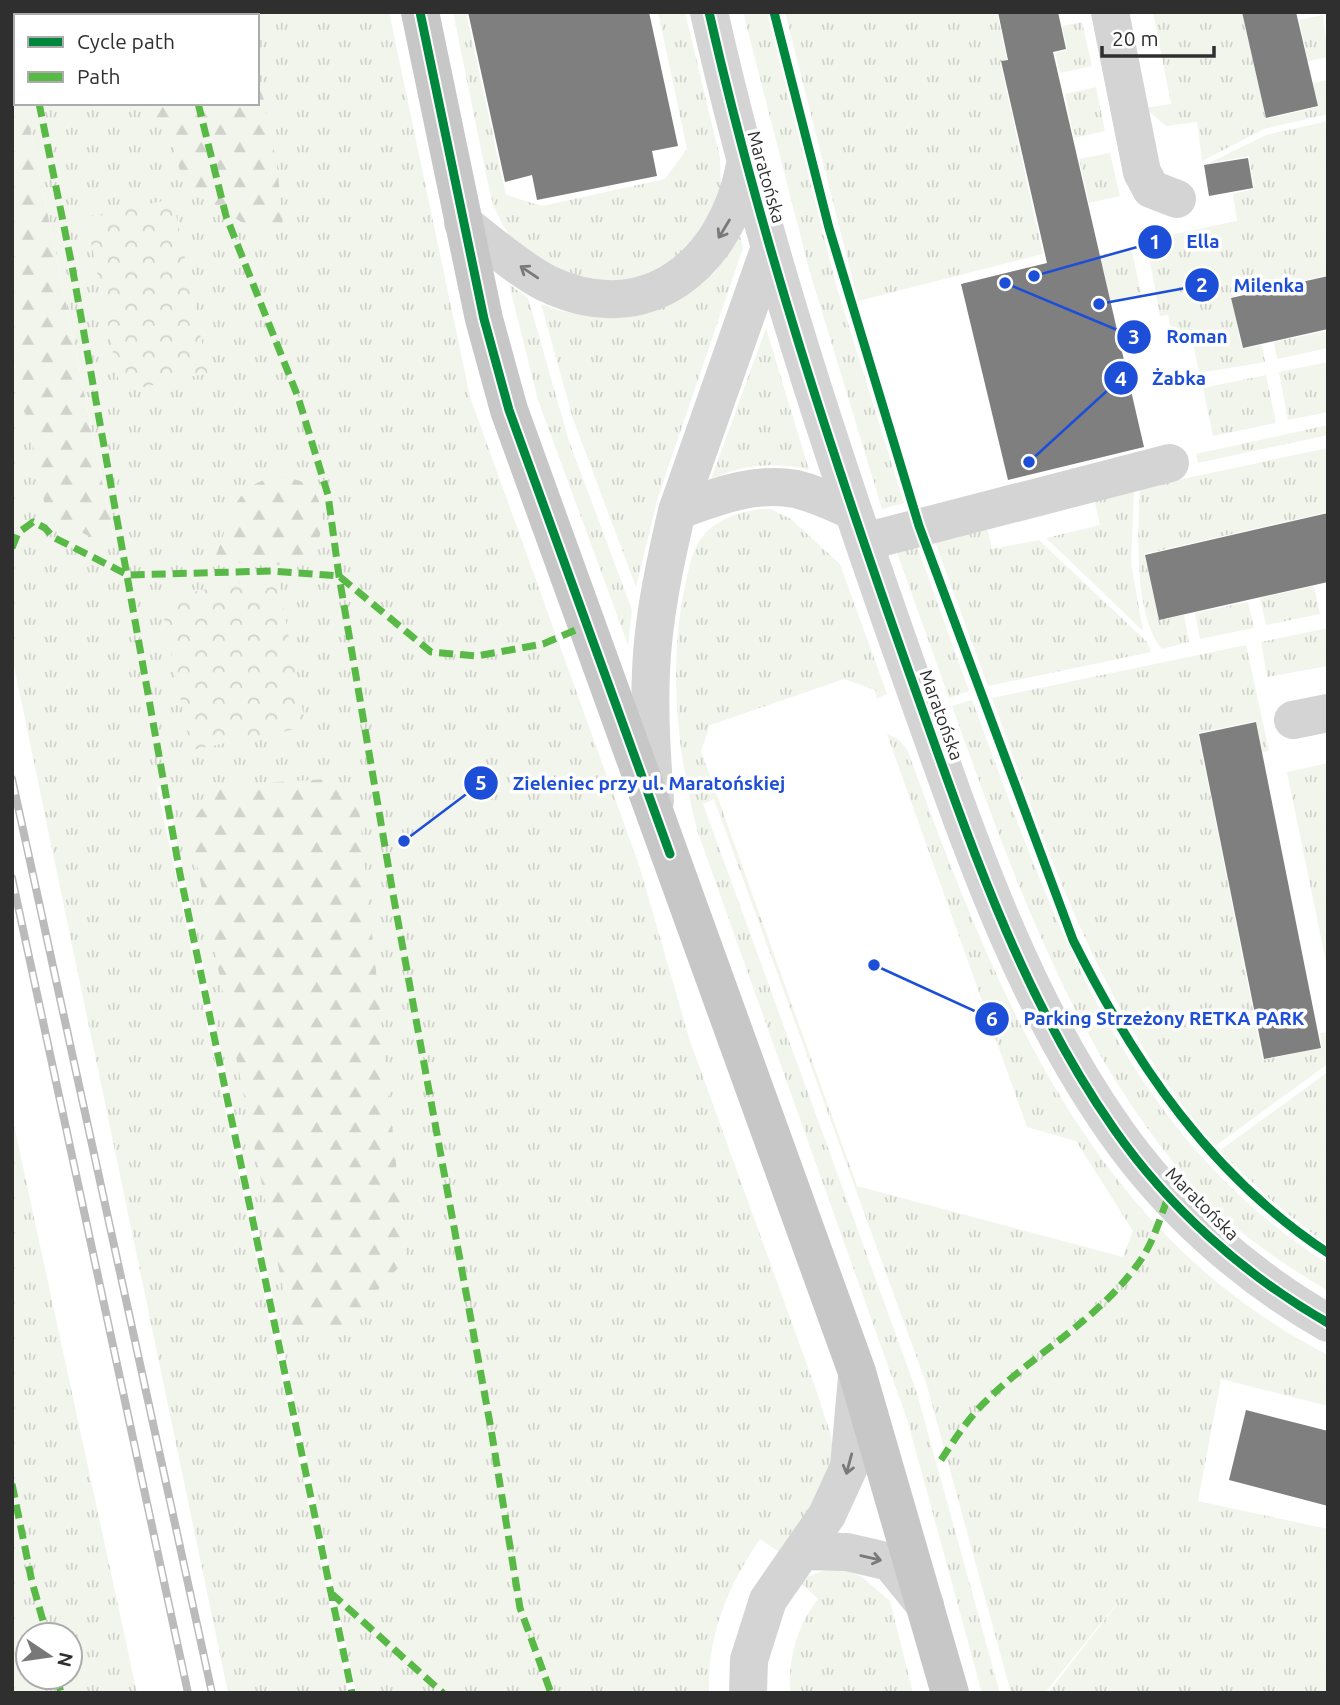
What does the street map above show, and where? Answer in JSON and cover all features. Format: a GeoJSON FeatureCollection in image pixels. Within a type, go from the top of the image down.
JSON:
{"type":"FeatureCollection","features":[{"type":"Feature","properties":{"kind":"main road"},"geometry":{"type":"LineString","coordinates":[[420,12],[487,331],[517,436],[857,1372],[950,1693]]}},
{"type":"Feature","properties":{"kind":"street","name":"Maratońska"},"geometry":{"type":"LineString","coordinates":[[709,12],[745,164],[769,247],[858,527],[1000,917],[1028,980],[1080,1076],[1130,1151],[1184,1211],[1257,1277],[1328,1323]]}},
{"type":"Feature","properties":{"kind":"street"},"geometry":{"type":"LineString","coordinates":[[1110,12],[1142,172],[1151,188],[1178,200]]}},
{"type":"Feature","properties":{"kind":"street"},"geometry":{"type":"LineString","coordinates":[[464,223],[548,284],[603,299],[639,297],[662,289],[707,252],[730,218],[740,195],[745,164]]}},
{"type":"Feature","properties":{"kind":"street"},"geometry":{"type":"LineString","coordinates":[[656,817],[650,730],[651,669],[661,589],[677,511],[769,247]]}},
{"type":"Feature","properties":{"kind":"street"},"geometry":{"type":"LineString","coordinates":[[677,511],[731,493],[773,488],[812,494],[858,527],[919,526],[1170,463]]}},
{"type":"Feature","properties":{"kind":"street"},"geometry":{"type":"LineString","coordinates":[[748,1693],[749,1660],[768,1600],[827,1515],[849,1468],[857,1372]]}},
{"type":"Feature","properties":{"kind":"street"},"geometry":{"type":"LineString","coordinates":[[804,1551],[847,1552],[890,1562],[925,1605]]}},
{"type":"Feature","properties":{"kind":"green space"},"geometry":{"type":"Polygon","coordinates":[[[12,12],[389,12],[470,397],[640,868],[689,1038],[819,1398],[832,1443],[830,1470],[804,1519],[779,1552],[760,1539],[729,1593],[712,1651],[709,1693],[356,1693],[165,785],[157,787],[348,1693],[228,1693],[12,657],[12,350],[47,515],[116,548],[25,105],[259,105],[259,14],[14,14],[14,36],[12,12]]]}},
{"type":"Feature","properties":{"kind":"green space"},"geometry":{"type":"Polygon","coordinates":[[[77,12],[247,12],[247,14],[77,12]]]}},
{"type":"Feature","properties":{"kind":"green space"},"geometry":{"type":"Polygon","coordinates":[[[453,12],[466,12],[506,195],[542,206],[665,179],[687,149],[658,12],[685,12],[720,158],[721,186],[717,203],[681,257],[633,280],[573,280],[512,240],[493,205],[453,12]]]}},
{"type":"Feature","properties":{"kind":"green space"},"geometry":{"type":"Polygon","coordinates":[[[743,12],[767,12],[837,288],[904,503],[882,509],[809,269],[743,12]]]}},
{"type":"Feature","properties":{"kind":"green space"},"geometry":{"type":"Polygon","coordinates":[[[785,12],[997,12],[1007,59],[1000,62],[1043,254],[858,301],[785,12]]]}},
{"type":"Feature","properties":{"kind":"green space"},"geometry":{"type":"Polygon","coordinates":[[[1153,12],[1242,12],[1266,119],[1318,107],[1313,83],[1328,80],[1328,114],[1264,129],[1202,161],[1197,122],[1166,126],[1145,108],[1171,104],[1153,12]]]}},
{"type":"Feature","properties":{"kind":"green space"},"geometry":{"type":"Polygon","coordinates":[[[1323,15],[1328,57],[1308,61],[1299,20],[1323,15]]]}},
{"type":"Feature","properties":{"kind":"green space"},"geometry":{"type":"Polygon","coordinates":[[[1082,22],[1092,66],[1060,73],[1055,53],[1067,50],[1062,26],[1082,22]]]}},
{"type":"Feature","properties":{"kind":"green space"},"geometry":{"type":"Polygon","coordinates":[[[12,41],[14,105],[25,105],[116,549],[47,516],[12,350],[12,41]]]}},
{"type":"Feature","properties":{"kind":"green space"},"geometry":{"type":"Polygon","coordinates":[[[259,76],[277,165],[283,225],[249,227],[184,185],[172,142],[149,105],[259,105],[259,76]]]}},
{"type":"Feature","properties":{"kind":"green space"},"geometry":{"type":"Polygon","coordinates":[[[1096,87],[1105,131],[1074,138],[1065,94],[1096,87]]]}},
{"type":"Feature","properties":{"kind":"green space"},"geometry":{"type":"Polygon","coordinates":[[[1328,121],[1328,275],[1231,297],[1242,349],[1262,345],[1265,362],[1199,373],[1192,338],[1173,342],[1168,315],[1160,316],[1146,240],[1237,221],[1233,194],[1254,189],[1249,156],[1207,164],[1266,135],[1328,121]]]}},
{"type":"Feature","properties":{"kind":"green space"},"geometry":{"type":"Polygon","coordinates":[[[1110,153],[1120,196],[1089,203],[1079,159],[1110,153]]]}},
{"type":"Feature","properties":{"kind":"green space"},"geometry":{"type":"Polygon","coordinates":[[[173,199],[208,373],[121,392],[86,217],[173,199]]]}},
{"type":"Feature","properties":{"kind":"green space"},"geometry":{"type":"Polygon","coordinates":[[[740,236],[743,248],[658,497],[636,587],[573,419],[541,304],[561,311],[609,317],[684,296],[715,272],[740,236]]]}},
{"type":"Feature","properties":{"kind":"green space"},"geometry":{"type":"Polygon","coordinates":[[[1131,248],[1142,296],[1111,303],[1100,255],[1131,248]]]}},
{"type":"Feature","properties":{"kind":"green space"},"geometry":{"type":"Polygon","coordinates":[[[509,284],[528,298],[569,441],[632,610],[628,645],[538,400],[509,284]]]}},
{"type":"Feature","properties":{"kind":"green space"},"geometry":{"type":"Polygon","coordinates":[[[766,328],[809,470],[759,466],[734,470],[711,479],[766,328]]]}},
{"type":"Feature","properties":{"kind":"green space"},"geometry":{"type":"Polygon","coordinates":[[[1326,331],[1328,348],[1277,359],[1274,342],[1326,331]]]}},
{"type":"Feature","properties":{"kind":"green space"},"geometry":{"type":"Polygon","coordinates":[[[1328,362],[1328,412],[1288,420],[1279,372],[1328,362]]]}},
{"type":"Feature","properties":{"kind":"green space"},"geometry":{"type":"Polygon","coordinates":[[[1266,375],[1276,423],[1213,436],[1203,388],[1266,375]]]}},
{"type":"Feature","properties":{"kind":"green space"},"geometry":{"type":"Polygon","coordinates":[[[1328,425],[1328,435],[1198,463],[1196,454],[1328,425]]]}},
{"type":"Feature","properties":{"kind":"green space"},"geometry":{"type":"Polygon","coordinates":[[[1328,448],[1328,512],[1144,554],[1159,620],[1184,615],[1189,642],[1162,649],[1146,615],[1142,594],[1138,549],[1140,488],[1328,448]]]}},
{"type":"Feature","properties":{"kind":"green space"},"geometry":{"type":"Polygon","coordinates":[[[275,477],[299,481],[311,488],[317,496],[322,518],[318,540],[313,549],[306,556],[285,564],[249,564],[215,558],[229,518],[241,496],[261,481],[275,477]]]}},
{"type":"Feature","properties":{"kind":"green space"},"geometry":{"type":"Polygon","coordinates":[[[1134,490],[1131,563],[1143,631],[1046,538],[1100,525],[1094,499],[1134,490]]]}},
{"type":"Feature","properties":{"kind":"green space"},"geometry":{"type":"Polygon","coordinates":[[[770,509],[791,519],[840,564],[887,694],[877,699],[875,690],[844,679],[710,725],[701,751],[857,1186],[1123,1257],[1133,1231],[1076,1141],[1027,1127],[887,734],[898,739],[907,749],[976,927],[1015,1013],[1060,1096],[1112,1172],[1173,1242],[1244,1303],[1328,1355],[1328,1406],[1221,1379],[1198,1501],[1328,1529],[1328,1693],[1048,1693],[1137,1578],[1045,1693],[1011,1693],[927,1386],[714,799],[703,804],[916,1390],[1000,1693],[982,1693],[907,1419],[697,830],[684,770],[677,709],[677,647],[691,560],[703,536],[716,524],[743,512],[770,509]]]}},
{"type":"Feature","properties":{"kind":"green space"},"geometry":{"type":"Polygon","coordinates":[[[986,522],[992,549],[1039,540],[1147,642],[1151,652],[988,686],[932,534],[986,522]]]}},
{"type":"Feature","properties":{"kind":"green space"},"geometry":{"type":"Polygon","coordinates":[[[915,540],[969,691],[949,698],[895,547],[915,540]]]}},
{"type":"Feature","properties":{"kind":"green space"},"geometry":{"type":"Polygon","coordinates":[[[277,576],[306,727],[191,750],[160,598],[277,576]]]}},
{"type":"Feature","properties":{"kind":"green space"},"geometry":{"type":"Polygon","coordinates":[[[1314,586],[1320,614],[1266,625],[1260,598],[1314,586]]]}},
{"type":"Feature","properties":{"kind":"green space"},"geometry":{"type":"Polygon","coordinates":[[[1248,602],[1254,628],[1200,639],[1195,613],[1248,602]]]}},
{"type":"Feature","properties":{"kind":"green space"},"geometry":{"type":"Polygon","coordinates":[[[1328,628],[1328,666],[1267,677],[1261,642],[1328,628]]]}},
{"type":"Feature","properties":{"kind":"green space"},"geometry":{"type":"Polygon","coordinates":[[[1246,645],[1269,751],[1263,752],[1256,721],[1198,733],[1263,1060],[1322,1048],[1320,1033],[1328,1032],[1328,1064],[1215,1146],[1176,1096],[1141,1044],[1110,989],[1058,875],[992,698],[1246,645]]]}},
{"type":"Feature","properties":{"kind":"green space"},"geometry":{"type":"Polygon","coordinates":[[[972,700],[1033,861],[1066,939],[1103,1014],[1146,1085],[1196,1151],[1257,1211],[1328,1264],[1328,1291],[1257,1244],[1208,1202],[1151,1134],[1114,1078],[1080,1019],[1023,897],[952,706],[972,700]]]}},
{"type":"Feature","properties":{"kind":"green space"},"geometry":{"type":"Polygon","coordinates":[[[1328,763],[1328,972],[1287,772],[1328,763]]]}},
{"type":"Feature","properties":{"kind":"green space"},"geometry":{"type":"Polygon","coordinates":[[[329,779],[359,809],[406,1259],[337,1335],[291,1328],[189,825],[220,785],[329,779]]]}},
{"type":"Feature","properties":{"kind":"green space"},"geometry":{"type":"Polygon","coordinates":[[[1328,1072],[1328,1246],[1271,1200],[1219,1151],[1328,1072]]]}},
{"type":"Feature","properties":{"kind":"green space"},"geometry":{"type":"Polygon","coordinates":[[[12,1116],[137,1693],[12,1693],[12,1116]]]}},
{"type":"Feature","properties":{"kind":"green space"},"geometry":{"type":"Polygon","coordinates":[[[829,1569],[849,1571],[862,1577],[890,1601],[913,1693],[790,1693],[795,1643],[804,1620],[818,1599],[801,1583],[809,1576],[829,1569]]]}},
{"type":"Feature","properties":{"kind":"building"},"geometry":{"type":"Polygon","coordinates":[[[468,12],[649,12],[678,146],[652,151],[657,176],[537,200],[532,175],[505,182],[468,12]]]}},
{"type":"Feature","properties":{"kind":"building"},"geometry":{"type":"Polygon","coordinates":[[[998,12],[1058,12],[1066,49],[1053,52],[1144,447],[1008,480],[961,284],[1047,263],[1001,61],[1008,60],[998,12]]]}},
{"type":"Feature","properties":{"kind":"building"},"geometry":{"type":"Polygon","coordinates":[[[1242,12],[1296,12],[1318,106],[1266,118],[1242,12]]]}},
{"type":"Feature","properties":{"kind":"building"},"geometry":{"type":"Polygon","coordinates":[[[1248,158],[1253,188],[1209,196],[1204,165],[1248,158]]]}},
{"type":"Feature","properties":{"kind":"building"},"geometry":{"type":"Polygon","coordinates":[[[1328,276],[1328,329],[1243,348],[1231,298],[1328,276]]]}},
{"type":"Feature","properties":{"kind":"building"},"geometry":{"type":"Polygon","coordinates":[[[1328,513],[1328,582],[1159,620],[1145,555],[1328,513]]]}},
{"type":"Feature","properties":{"kind":"building"},"geometry":{"type":"Polygon","coordinates":[[[1256,722],[1321,1048],[1264,1059],[1199,734],[1256,722]]]}},
{"type":"Feature","properties":{"kind":"building"},"geometry":{"type":"Polygon","coordinates":[[[1246,1410],[1328,1431],[1328,1506],[1229,1480],[1246,1410]]]}},
{"type":"Feature","properties":{"kind":"railway"},"geometry":{"type":"LineString","coordinates":[[12,779],[212,1693]]}},
{"type":"Feature","properties":{"kind":"railway"},"geometry":{"type":"LineString","coordinates":[[12,878],[188,1693]]}},
{"type":"Feature","properties":{"kind":"marked path"},"geometry":{"type":"LineString","coordinates":[[39,105],[72,266],[180,874],[352,1693]]}},
{"type":"Feature","properties":{"kind":"marked path"},"geometry":{"type":"LineString","coordinates":[[198,105],[226,216],[298,397],[328,495],[339,576],[393,894],[491,1429],[520,1608],[551,1693]]}},
{"type":"Feature","properties":{"kind":"marked path"},"geometry":{"type":"LineString","coordinates":[[12,548],[18,533],[33,522],[45,528],[53,537],[128,575],[272,571],[339,576],[431,652],[477,656],[543,644],[585,626]]}},
{"type":"Feature","properties":{"kind":"marked path"},"geometry":{"type":"LineString","coordinates":[[941,1460],[968,1421],[987,1400],[1090,1315],[1128,1277],[1148,1248],[1169,1195]]}},
{"type":"Feature","properties":{"kind":"marked path"},"geometry":{"type":"LineString","coordinates":[[12,1484],[32,1582],[43,1621]]}},
{"type":"Feature","properties":{"kind":"marked path"},"geometry":{"type":"LineString","coordinates":[[331,1593],[443,1693]]}},
{"type":"Feature","properties":{"kind":"cycle path"},"geometry":{"type":"LineString","coordinates":[[420,12],[484,319],[509,410],[670,854]]}},
{"type":"Feature","properties":{"kind":"cycle path"},"geometry":{"type":"LineString","coordinates":[[709,12],[751,180],[826,429],[952,792],[1022,966],[1080,1077],[1114,1129],[1159,1186],[1210,1238],[1238,1261],[1267,1284],[1328,1323]]}},
{"type":"Feature","properties":{"kind":"cycle path"},"geometry":{"type":"LineString","coordinates":[[774,12],[829,228],[919,526],[1073,940],[1123,1030],[1180,1114],[1212,1153],[1248,1189],[1286,1223],[1328,1253]]}},
{"type":"Feature","properties":{"kind":"place","name":"Ella"},"geometry":{"type":"Point","coordinates":[1034,276]}},
{"type":"Feature","properties":{"kind":"place","name":"Roman"},"geometry":{"type":"Point","coordinates":[1005,283]}},
{"type":"Feature","properties":{"kind":"place","name":"Milenka"},"geometry":{"type":"Point","coordinates":[1099,304]}},
{"type":"Feature","properties":{"kind":"place","name":"Żabka"},"geometry":{"type":"Point","coordinates":[1029,462]}},
{"type":"Feature","properties":{"kind":"place","name":"Zieleniec przy ul. Maratońskiej"},"geometry":{"type":"Point","coordinates":[404,841]}},
{"type":"Feature","properties":{"kind":"place","name":"Parking Strzeżony RETKA PARK"},"geometry":{"type":"Point","coordinates":[874,965]}}]}
